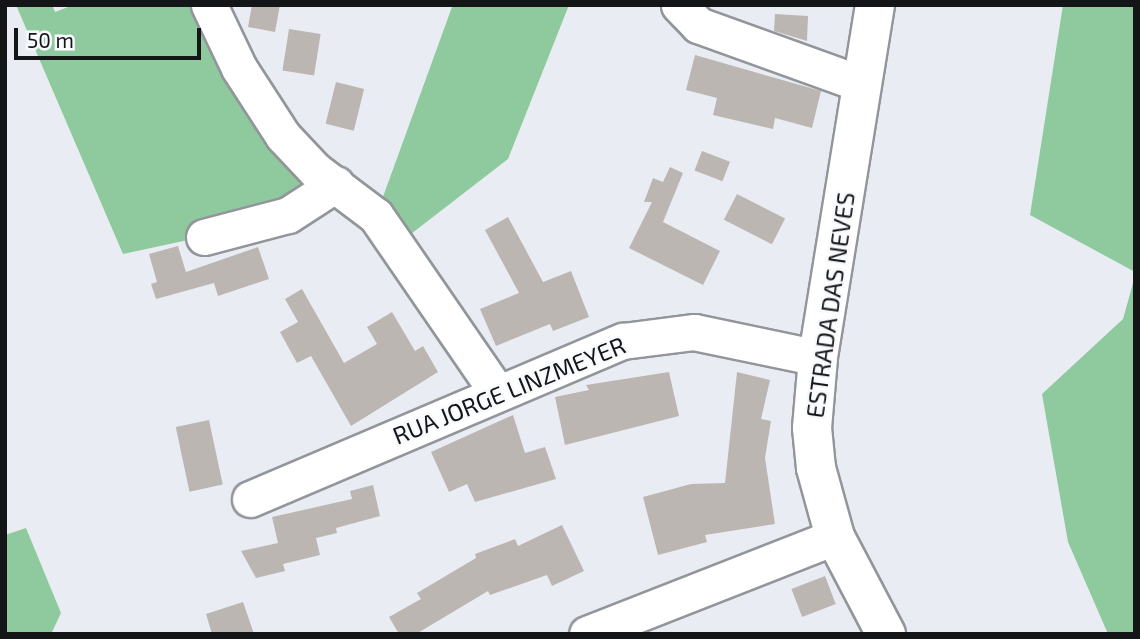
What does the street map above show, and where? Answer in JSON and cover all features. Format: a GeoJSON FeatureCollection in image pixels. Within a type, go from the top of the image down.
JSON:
{"type":"FeatureCollection","features":[{"type":"Feature","properties":{"kind":"main road","name":"ESTRADA DAS NEVES"},"geometry":{"type":"LineString","coordinates":[[875,5],[818,358],[816,468],[835,537],[886,634]]}},
{"type":"Feature","properties":{"kind":"street"},"geometry":{"type":"LineString","coordinates":[[209,5],[239,68],[283,136],[391,235],[497,392]]}},
{"type":"Feature","properties":{"kind":"street"},"geometry":{"type":"LineString","coordinates":[[679,5],[698,25],[862,85]]}},
{"type":"Feature","properties":{"kind":"street"},"geometry":{"type":"LineString","coordinates":[[204,237],[288,215],[336,184]]}},
{"type":"Feature","properties":{"kind":"street","name":"RUA JORGE LINZMEYER"},"geometry":{"type":"LineString","coordinates":[[250,499],[595,350],[659,334],[720,336],[818,358]]}},
{"type":"Feature","properties":{"kind":"street"},"geometry":{"type":"LineString","coordinates":[[587,634],[835,537]]}},
{"type":"Feature","properties":{"kind":"green space"},"geometry":{"type":"Polygon","coordinates":[[[16,5],[52,5],[55,12],[73,5],[209,5],[336,184],[216,234],[123,254],[16,5]]]}},
{"type":"Feature","properties":{"kind":"green space"},"geometry":{"type":"Polygon","coordinates":[[[443,5],[569,5],[508,159],[398,244],[376,216],[452,7],[443,5]]]}},
{"type":"Feature","properties":{"kind":"green space"},"geometry":{"type":"Polygon","coordinates":[[[1063,5],[1135,5],[1135,272],[1030,215],[1063,5]]]}},
{"type":"Feature","properties":{"kind":"green space"},"geometry":{"type":"Polygon","coordinates":[[[1135,276],[1135,634],[1108,634],[1068,542],[1042,394],[1123,319],[1135,276]]]}},
{"type":"Feature","properties":{"kind":"green space"},"geometry":{"type":"Polygon","coordinates":[[[26,528],[61,613],[51,634],[5,634],[5,535],[26,528]]]}},
{"type":"Feature","properties":{"kind":"building"},"geometry":{"type":"Polygon","coordinates":[[[252,5],[280,5],[275,32],[248,27],[252,5]]]}},
{"type":"Feature","properties":{"kind":"building"},"geometry":{"type":"Polygon","coordinates":[[[775,14],[808,16],[807,41],[774,31],[775,14]]]}},
{"type":"Feature","properties":{"kind":"building"},"geometry":{"type":"Polygon","coordinates":[[[289,29],[321,34],[314,75],[282,70],[289,29]]]}},
{"type":"Feature","properties":{"kind":"building"},"geometry":{"type":"Polygon","coordinates":[[[695,55],[821,91],[812,128],[775,118],[773,129],[713,115],[717,98],[686,90],[695,55]]]}},
{"type":"Feature","properties":{"kind":"building"},"geometry":{"type":"Polygon","coordinates":[[[336,82],[364,89],[354,131],[326,124],[336,82]]]}},
{"type":"Feature","properties":{"kind":"building"},"geometry":{"type":"Polygon","coordinates":[[[702,151],[730,162],[722,181],[694,171],[702,151]]]}},
{"type":"Feature","properties":{"kind":"building"},"geometry":{"type":"Polygon","coordinates":[[[670,167],[683,173],[663,222],[720,251],[703,285],[629,248],[652,202],[644,202],[653,178],[663,182],[670,167]]]}},
{"type":"Feature","properties":{"kind":"building"},"geometry":{"type":"Polygon","coordinates":[[[737,194],[785,219],[772,244],[724,220],[737,194]]]}},
{"type":"Feature","properties":{"kind":"building"},"geometry":{"type":"Polygon","coordinates":[[[508,217],[543,282],[571,271],[589,317],[553,331],[550,324],[496,346],[480,309],[519,293],[485,230],[508,217]]]}},
{"type":"Feature","properties":{"kind":"building"},"geometry":{"type":"Polygon","coordinates":[[[178,246],[186,272],[258,247],[269,279],[218,296],[214,283],[156,299],[151,284],[157,282],[149,254],[178,246]]]}},
{"type":"Feature","properties":{"kind":"building"},"geometry":{"type":"Polygon","coordinates":[[[302,289],[344,363],[377,344],[367,327],[392,312],[415,351],[423,346],[438,372],[351,426],[311,356],[297,363],[280,332],[298,322],[285,299],[302,289]]]}},
{"type":"Feature","properties":{"kind":"building"},"geometry":{"type":"Polygon","coordinates":[[[669,372],[679,416],[565,445],[555,397],[589,390],[586,385],[669,372]]]}},
{"type":"Feature","properties":{"kind":"building"},"geometry":{"type":"Polygon","coordinates":[[[737,372],[770,380],[761,419],[771,421],[765,458],[775,524],[705,535],[707,542],[658,555],[643,497],[691,484],[725,483],[737,372]]]}},
{"type":"Feature","properties":{"kind":"building"},"geometry":{"type":"Polygon","coordinates":[[[513,415],[525,453],[545,447],[556,479],[475,502],[467,484],[449,492],[431,452],[513,415]]]}},
{"type":"Feature","properties":{"kind":"building"},"geometry":{"type":"Polygon","coordinates":[[[209,420],[223,485],[189,492],[176,427],[209,420]]]}},
{"type":"Feature","properties":{"kind":"building"},"geometry":{"type":"Polygon","coordinates":[[[373,485],[380,516],[336,528],[337,533],[316,538],[320,555],[283,564],[285,571],[256,578],[241,551],[278,543],[272,517],[352,499],[350,491],[373,485]]]}},
{"type":"Feature","properties":{"kind":"building"},"geometry":{"type":"Polygon","coordinates":[[[562,525],[584,571],[552,586],[547,575],[490,595],[488,591],[416,634],[399,634],[389,617],[421,599],[417,593],[476,558],[475,554],[515,539],[518,546],[562,525]]]}},
{"type":"Feature","properties":{"kind":"building"},"geometry":{"type":"Polygon","coordinates":[[[825,576],[836,604],[802,617],[791,589],[825,576]]]}},
{"type":"Feature","properties":{"kind":"building"},"geometry":{"type":"Polygon","coordinates":[[[243,602],[254,634],[212,634],[206,614],[243,602]]]}}]}
